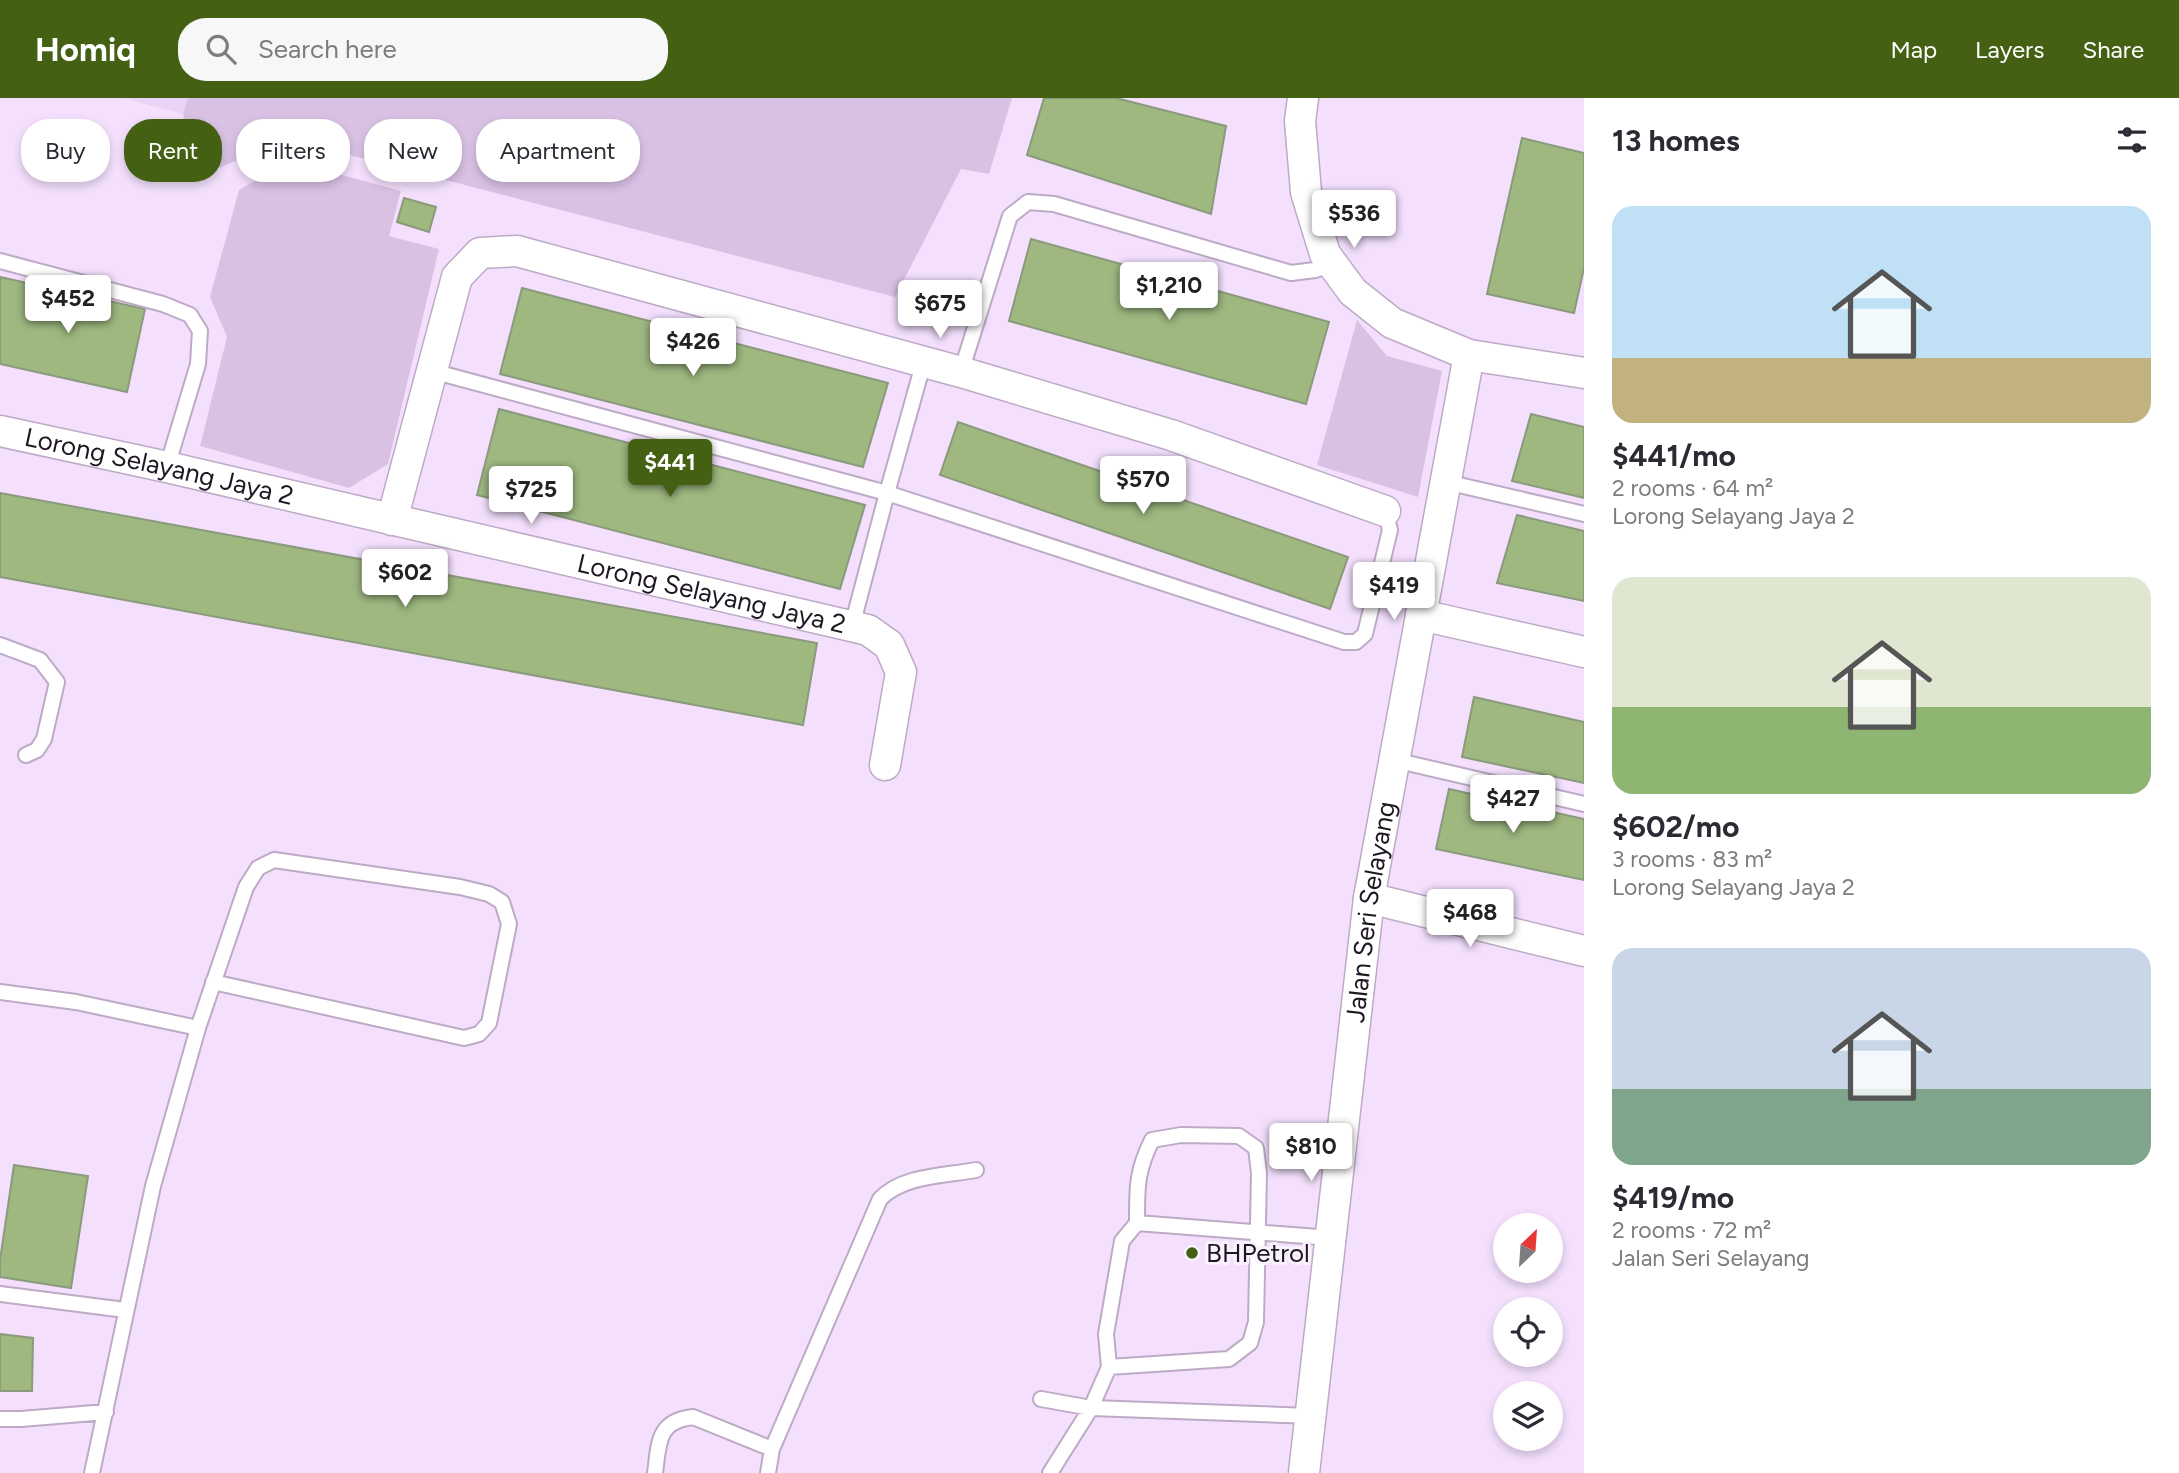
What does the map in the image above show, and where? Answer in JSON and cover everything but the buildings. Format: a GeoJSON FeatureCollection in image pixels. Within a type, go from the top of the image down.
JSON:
{"type":"FeatureCollection","features":[{"type":"Feature","properties":{"kind":"street"},"geometry":{"type":"LineString","coordinates":[[1303,98],[1300,121],[1306,192],[1325,254],[1353,292],[1392,323],[1469,355],[1584,373]]}},
{"type":"Feature","properties":{"kind":"street"},"geometry":{"type":"LineString","coordinates":[[392,520],[457,277],[480,253],[517,251],[961,372],[1171,435],[1385,511]]}},
{"type":"Feature","properties":{"kind":"street","name":"Jalan Seri Selayang"},"geometry":{"type":"LineString","coordinates":[[1304,1473],[1369,898],[1469,355]]}},
{"type":"Feature","properties":{"kind":"street","name":"Lorong Selayang Jaya 2"},"geometry":{"type":"LineString","coordinates":[[0,431],[167,467],[868,630],[889,645],[901,672],[885,765]]}},
{"type":"Feature","properties":{"kind":"street"},"geometry":{"type":"LineString","coordinates":[[1421,615],[1584,652]]}},
{"type":"Feature","properties":{"kind":"street"},"geometry":{"type":"LineString","coordinates":[[1369,898],[1584,951]]}},
{"type":"Feature","properties":{"kind":"lane"},"geometry":{"type":"LineString","coordinates":[[961,372],[1010,216],[1028,202],[1054,204],[1291,273],[1333,264]]}},
{"type":"Feature","properties":{"kind":"lane"},"geometry":{"type":"LineString","coordinates":[[0,261],[163,304],[190,315],[200,331],[198,364],[167,467]]}},
{"type":"Feature","properties":{"kind":"lane"},"geometry":{"type":"LineString","coordinates":[[852,626],[924,361]]}},
{"type":"Feature","properties":{"kind":"lane"},"geometry":{"type":"LineString","coordinates":[[432,371],[887,493],[1344,642],[1356,642],[1365,634],[1390,530],[1385,511]]}},
{"type":"Feature","properties":{"kind":"lane"},"geometry":{"type":"LineString","coordinates":[[1446,482],[1584,514]]}},
{"type":"Feature","properties":{"kind":"lane"},"geometry":{"type":"LineString","coordinates":[[0,645],[40,660],[57,682],[44,739],[37,750],[26,755]]}},
{"type":"Feature","properties":{"kind":"lane"},"geometry":{"type":"LineString","coordinates":[[1394,760],[1584,804]]}},
{"type":"Feature","properties":{"kind":"lane"},"geometry":{"type":"LineString","coordinates":[[92,1473],[153,1186],[213,982],[246,887],[258,868],[274,860],[460,887],[489,894],[502,902],[509,924],[489,1023],[479,1034],[464,1038],[213,982]]}},
{"type":"Feature","properties":{"kind":"lane"},"geometry":{"type":"LineString","coordinates":[[0,992],[76,1002],[198,1028]]}},
{"type":"Feature","properties":{"kind":"lane"},"geometry":{"type":"LineString","coordinates":[[1050,1473],[1091,1408],[1109,1367],[1106,1334],[1122,1241],[1137,1223],[1137,1186],[1141,1163],[1152,1140],[1181,1135],[1239,1136],[1256,1148],[1259,1173],[1256,1322],[1250,1343],[1229,1359],[1109,1367]]}},
{"type":"Feature","properties":{"kind":"lane"},"geometry":{"type":"LineString","coordinates":[[768,1473],[772,1449],[880,1199],[889,1189],[902,1183],[976,1170]]}},
{"type":"Feature","properties":{"kind":"lane"},"geometry":{"type":"LineString","coordinates":[[1137,1223],[1331,1238]]}},
{"type":"Feature","properties":{"kind":"lane"},"geometry":{"type":"LineString","coordinates":[[0,1294],[125,1310]]}},
{"type":"Feature","properties":{"kind":"lane"},"geometry":{"type":"LineString","coordinates":[[1041,1399],[1091,1408],[1311,1416]]}},
{"type":"Feature","properties":{"kind":"lane"},"geometry":{"type":"LineString","coordinates":[[0,1419],[106,1412]]}},
{"type":"Feature","properties":{"kind":"lane"},"geometry":{"type":"LineString","coordinates":[[655,1473],[659,1437],[669,1424],[680,1419],[693,1417],[772,1449]]}},
{"type":"Feature","properties":{"kind":"shaded area"},"geometry":{"type":"Polygon","coordinates":[[[123,98],[188,98],[183,114],[123,98]]]}},
{"type":"Feature","properties":{"kind":"shaded area"},"geometry":{"type":"Polygon","coordinates":[[[188,98],[1012,98],[989,174],[961,169],[895,297],[453,182],[462,182],[462,119],[364,119],[364,159],[350,155],[350,119],[236,119],[236,161],[222,167],[222,119],[185,119],[183,114],[188,98]]]}},
{"type":"Feature","properties":{"kind":"shaded area"},"geometry":{"type":"Polygon","coordinates":[[[350,177],[401,191],[389,236],[439,249],[388,464],[349,488],[200,446],[227,337],[210,297],[239,190],[253,182],[350,182],[350,177]]]}},
{"type":"Feature","properties":{"kind":"shaded area"},"geometry":{"type":"Polygon","coordinates":[[[1357,320],[1387,356],[1442,371],[1418,497],[1317,465],[1357,320]]]}},
{"type":"Feature","properties":{"kind":"place","name":"BHPetrol"},"geometry":{"type":"Point","coordinates":[1192,1253]}}]}
